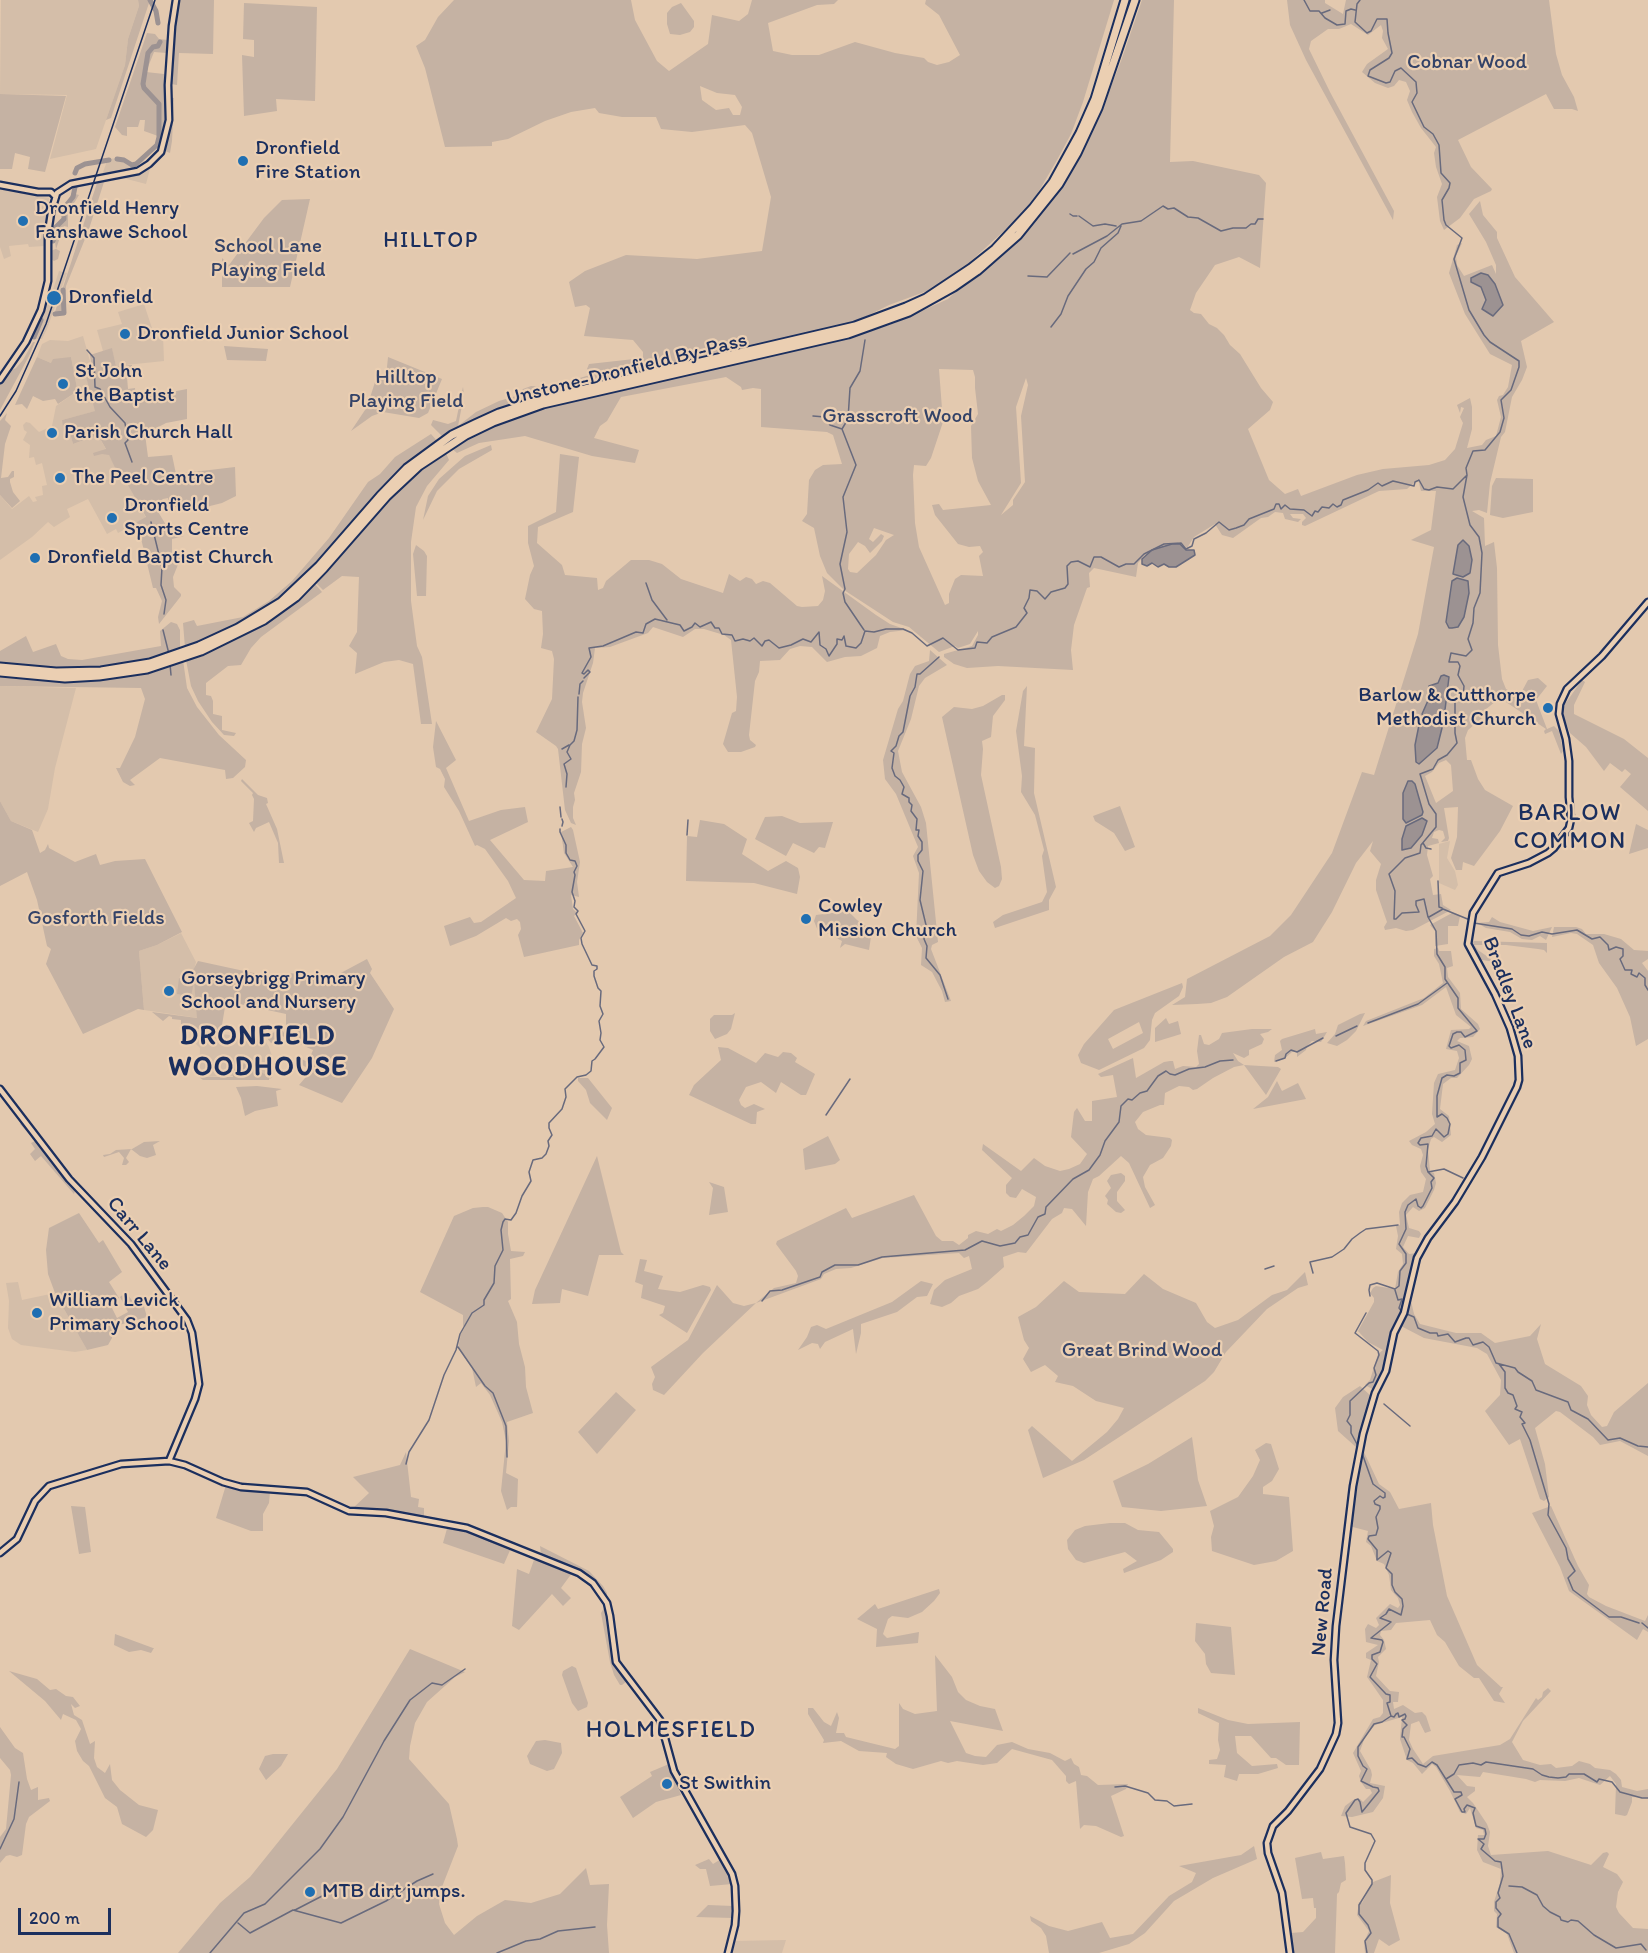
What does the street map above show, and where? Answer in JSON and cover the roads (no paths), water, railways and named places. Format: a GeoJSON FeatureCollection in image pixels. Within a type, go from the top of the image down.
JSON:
{"type":"FeatureCollection","features":[{"type":"Feature","properties":{"kind":"highway","name":"Unstone-Dronfield By-Pass"},"geometry":{"type":"LineString","coordinates":[[200,649],[281,602],[319,566],[407,468],[452,435],[499,413],[542,399],[855,326],[906,308],[951,282],[987,255],[1016,228],[1053,182],[1080,133],[1095,99],[1125,0]]}},
{"type":"Feature","properties":{"kind":"highway","name":"Unstone-Dronfield By-Pass"},"geometry":{"type":"LineString","coordinates":[[0,667],[70,672],[130,669],[166,664],[264,620],[296,597],[387,496],[419,466],[466,435],[493,422],[543,404],[848,334],[884,323],[909,312],[954,287],[977,271],[1018,235],[1059,184],[1077,153],[1098,108],[1135,0]]}},
{"type":"Feature","properties":{"kind":"highway","name":"Unstone-Dronfield By-Pass"},"geometry":{"type":"LineString","coordinates":[[0,672],[65,678],[99,676],[130,669]]}},
{"type":"Feature","properties":{"kind":"main road"},"geometry":{"type":"LineString","coordinates":[[0,185],[53,194],[71,184],[138,171],[161,152],[169,120],[168,85],[176,0]]}},
{"type":"Feature","properties":{"kind":"main road"},"geometry":{"type":"LineString","coordinates":[[0,380],[26,342],[43,303],[49,274],[49,227],[53,194]]}},
{"type":"Feature","properties":{"kind":"main road","name":"Bradley Lane"},"geometry":{"type":"LineString","coordinates":[[1375,1393],[1386,1371],[1394,1333],[1404,1313],[1417,1258],[1482,1157],[1519,1080],[1518,1056],[1510,1028],[1468,944],[1473,913],[1487,889],[1502,871],[1529,863],[1548,853],[1569,828],[1571,815],[1569,754],[1559,714],[1560,704],[1568,689],[1602,657],[1648,602]]}},
{"type":"Feature","properties":{"kind":"main road","name":"Carr Lane"},"geometry":{"type":"LineString","coordinates":[[0,1089],[69,1179],[131,1244],[189,1324],[199,1384],[169,1461]]}},
{"type":"Feature","properties":{"kind":"main road","name":"New Road"},"geometry":{"type":"LineString","coordinates":[[1290,1953],[1282,1893],[1267,1849],[1273,1826],[1288,1811],[1320,1768],[1336,1734],[1338,1717],[1334,1660],[1336,1626],[1360,1449],[1375,1393]]}},
{"type":"Feature","properties":{"kind":"main road"},"geometry":{"type":"LineString","coordinates":[[0,1553],[17,1539],[35,1501],[49,1486],[121,1464],[169,1461],[241,1487],[308,1492],[349,1511],[386,1513],[462,1526],[579,1573],[593,1583],[607,1603],[616,1662],[660,1720],[674,1771],[734,1880],[736,1920],[728,1953]]}},
{"type":"Feature","properties":{"kind":"waterway"},"geometry":{"type":"LineString","coordinates":[[150,0],[156,11],[158,23]]}},
{"type":"Feature","properties":{"kind":"waterway"},"geometry":{"type":"LineString","coordinates":[[1304,0],[1310,11],[1319,11],[1325,18],[1337,25],[1345,24],[1346,11],[1355,10]]}},
{"type":"Feature","properties":{"kind":"waterway"},"geometry":{"type":"LineString","coordinates":[[1360,0],[1357,4],[1355,22],[1367,33],[1371,31],[1377,19],[1387,19],[1392,53],[1389,58],[1370,70],[1368,76],[1386,83],[1390,82],[1395,71],[1401,68],[1416,82],[1417,93],[1412,102],[1424,127],[1433,134],[1439,145],[1441,173],[1450,183],[1442,200],[1444,220],[1446,225],[1462,238],[1454,259],[1469,310],[1490,342],[1519,361],[1511,390],[1501,400],[1504,418],[1500,432],[1485,450],[1473,451],[1466,468],[1463,497],[1470,525],[1479,537],[1482,553],[1480,593],[1474,608],[1473,623],[1468,639],[1472,650],[1466,656],[1451,653],[1449,662],[1458,662],[1460,666],[1458,675],[1464,686],[1463,698],[1455,698],[1457,743],[1447,755],[1438,760],[1433,769],[1420,774],[1429,804],[1436,814],[1436,827],[1421,845],[1420,853],[1405,858],[1389,874],[1395,891],[1394,919],[1402,913],[1419,912],[1416,901],[1424,899],[1428,917],[1436,931],[1437,954],[1445,967],[1445,979],[1458,998],[1458,1008],[1477,1031],[1465,1037],[1461,1032],[1453,1034],[1449,1046],[1451,1048],[1459,1045],[1465,1050],[1466,1060],[1460,1063],[1460,1073],[1442,1078],[1437,1096],[1437,1117],[1442,1114],[1447,1118],[1450,1124],[1448,1134],[1444,1137],[1436,1129],[1432,1136],[1421,1138],[1418,1143],[1428,1144],[1426,1166],[1434,1178],[1423,1206],[1421,1208],[1418,1206],[1416,1199],[1408,1205],[1405,1212],[1406,1229],[1399,1244],[1406,1254],[1406,1263],[1400,1271],[1399,1286],[1395,1289],[1377,1283],[1370,1285],[1370,1296]]}},
{"type":"Feature","properties":{"kind":"waterway"},"geometry":{"type":"LineString","coordinates":[[1322,13],[1330,10]]}},
{"type":"Feature","properties":{"kind":"waterway"},"geometry":{"type":"LineString","coordinates":[[117,159],[132,165],[136,164],[157,145],[159,104],[143,84],[148,53],[160,42]]}},
{"type":"Feature","properties":{"kind":"waterway"},"geometry":{"type":"LineString","coordinates":[[75,173],[77,168],[85,164],[109,160]]}},
{"type":"Feature","properties":{"kind":"waterway"},"geometry":{"type":"LineString","coordinates":[[53,241],[55,228],[64,219],[64,208],[73,197],[75,187]]}},
{"type":"Feature","properties":{"kind":"waterway"},"geometry":{"type":"LineString","coordinates":[[1073,254],[1107,236],[1122,224],[1141,221],[1163,206],[1168,209],[1174,208],[1188,217],[1198,218],[1221,231],[1246,228],[1255,224],[1258,219],[1263,219]]}},
{"type":"Feature","properties":{"kind":"waterway"},"geometry":{"type":"LineString","coordinates":[[1070,214],[1077,216]]}},
{"type":"Feature","properties":{"kind":"waterway"},"geometry":{"type":"LineString","coordinates":[[1079,216],[1093,226],[1105,224],[1116,226]]}},
{"type":"Feature","properties":{"kind":"waterway"},"geometry":{"type":"LineString","coordinates":[[1051,327],[1061,314],[1068,296],[1086,269],[1094,262],[1101,248],[1118,233],[1121,226]]}},
{"type":"Feature","properties":{"kind":"waterway"},"geometry":{"type":"LineString","coordinates":[[1028,276],[1047,277],[1070,253]]}},
{"type":"Feature","properties":{"kind":"waterway"},"geometry":{"type":"LineString","coordinates":[[55,314],[64,313],[63,290]]}},
{"type":"Feature","properties":{"kind":"waterway"},"geometry":{"type":"LineString","coordinates":[[34,337],[41,320]]}},
{"type":"Feature","properties":{"kind":"waterway"},"geometry":{"type":"LineString","coordinates":[[864,630],[845,602],[840,564],[847,532],[843,497],[856,465],[842,429],[848,419],[850,388],[860,371],[865,340]]}},
{"type":"Feature","properties":{"kind":"waterway"},"geometry":{"type":"LineString","coordinates":[[87,350],[94,358],[95,387],[100,389],[110,407],[125,423],[128,440],[125,443],[132,462]]}},
{"type":"Feature","properties":{"kind":"waterway"},"geometry":{"type":"LineString","coordinates":[[813,416],[825,417],[830,425],[842,429]]}},
{"type":"Feature","properties":{"kind":"waterway"},"geometry":{"type":"LineString","coordinates":[[584,678],[590,672],[588,670],[582,673],[591,657],[589,648],[603,646],[636,632],[643,633],[646,624],[655,619],[680,625],[684,631],[695,623],[700,627],[711,622],[715,628],[719,628],[722,634],[732,635],[735,641],[743,639],[750,641],[754,638],[762,646],[765,641],[769,640],[779,648],[803,639],[811,642],[819,632],[820,645],[826,649],[829,656],[837,644],[837,639],[842,640],[844,636],[846,646],[856,648],[861,643],[865,631],[874,632],[886,629],[903,629],[912,633],[927,646],[943,638],[958,650],[975,648],[977,642],[987,643],[992,637],[1016,627],[1027,613],[1024,608],[1030,590],[1037,591],[1045,599],[1051,592],[1065,588],[1068,584],[1067,566],[1071,562],[1078,561],[1090,567],[1094,557],[1101,557],[1119,567],[1134,564],[1144,554],[1164,544],[1181,543],[1186,549],[1192,546],[1194,539],[1219,522],[1229,530],[1244,525],[1249,519],[1274,509],[1276,504],[1279,504],[1281,509],[1285,505],[1290,509],[1304,510],[1312,516],[1322,507],[1329,508],[1333,504],[1337,507],[1343,500],[1368,490],[1378,483],[1382,486],[1393,481],[1414,486],[1419,480],[1424,489],[1437,487],[1453,489],[1466,476]]}},
{"type":"Feature","properties":{"kind":"waterway"},"geometry":{"type":"LineString","coordinates":[[151,522],[162,567],[161,585],[166,600],[164,614]]}},
{"type":"Feature","properties":{"kind":"waterway"},"geometry":{"type":"LineString","coordinates":[[646,583],[652,600],[667,620]]}},
{"type":"Feature","properties":{"kind":"waterway"},"geometry":{"type":"LineString","coordinates":[[163,630],[169,654]]}},
{"type":"Feature","properties":{"kind":"waterway"},"geometry":{"type":"LineString","coordinates":[[939,657],[920,674],[917,674],[903,732],[891,751],[894,753],[892,768],[904,787],[902,794],[909,798],[912,805],[911,811],[917,819],[916,830],[919,830],[918,836],[922,842],[918,861],[923,871],[920,900],[926,925],[924,939],[927,946],[926,958],[940,975],[948,999]]}},
{"type":"Feature","properties":{"kind":"waterway"},"geometry":{"type":"LineString","coordinates":[[170,664],[171,675]]}},
{"type":"Feature","properties":{"kind":"waterway"},"geometry":{"type":"LineString","coordinates":[[579,694],[580,684],[583,681]]}},
{"type":"Feature","properties":{"kind":"waterway"},"geometry":{"type":"LineString","coordinates":[[566,787],[567,774],[564,764],[571,759],[567,752],[574,741],[577,730],[578,697]]}},
{"type":"Feature","properties":{"kind":"waterway"},"geometry":{"type":"LineString","coordinates":[[562,749],[569,745]]}},
{"type":"Feature","properties":{"kind":"waterway"},"geometry":{"type":"LineString","coordinates":[[560,807],[561,817]]}},
{"type":"Feature","properties":{"kind":"waterway"},"geometry":{"type":"LineString","coordinates":[[562,819],[562,826]]}},
{"type":"Feature","properties":{"kind":"waterway"},"geometry":{"type":"LineString","coordinates":[[687,835],[688,820]]}},
{"type":"Feature","properties":{"kind":"waterway"},"geometry":{"type":"LineString","coordinates":[[406,1464],[409,1452],[429,1420],[460,1334],[472,1313],[484,1305],[484,1300],[494,1283],[495,1266],[503,1250],[501,1230],[503,1222],[505,1219],[511,1220],[516,1213],[531,1181],[529,1172],[533,1160],[542,1158],[546,1154],[548,1141],[552,1135],[549,1123],[562,1109],[566,1097],[565,1089],[577,1077],[591,1071],[592,1061],[604,1047],[600,1040],[599,1021],[603,1014],[600,1006],[601,991],[594,976],[597,966],[592,965],[582,944],[581,938],[585,931],[576,914],[578,911],[574,907],[572,892],[574,872],[577,866],[566,853],[566,845],[560,829]]}},
{"type":"Feature","properties":{"kind":"waterway"},"geometry":{"type":"LineString","coordinates":[[1423,843],[1426,848],[1431,849]]}},
{"type":"Feature","properties":{"kind":"waterway"},"geometry":{"type":"LineString","coordinates":[[1438,881],[1439,907],[1442,908]]}},
{"type":"Feature","properties":{"kind":"waterway"},"geometry":{"type":"LineString","coordinates":[[1429,917],[1443,909],[1470,920]]}},
{"type":"Feature","properties":{"kind":"waterway"},"geometry":{"type":"LineString","coordinates":[[1474,923],[1512,929],[1521,935],[1529,936],[1542,932],[1552,934],[1577,930],[1592,939],[1600,937],[1608,945],[1609,950],[1616,947],[1623,949],[1623,956],[1620,959],[1625,970],[1632,970],[1631,974],[1637,977],[1639,973],[1645,978],[1648,990]]}},
{"type":"Feature","properties":{"kind":"waterway"},"geometry":{"type":"LineString","coordinates":[[1368,1023],[1418,1004],[1447,983]]}},
{"type":"Feature","properties":{"kind":"waterway"},"geometry":{"type":"LineString","coordinates":[[1336,1036],[1357,1026]]}},
{"type":"Feature","properties":{"kind":"waterway"},"geometry":{"type":"LineString","coordinates":[[1276,1061],[1285,1058],[1291,1050],[1297,1052],[1323,1038]]}},
{"type":"Feature","properties":{"kind":"waterway"},"geometry":{"type":"LineString","coordinates":[[762,1301],[770,1291],[782,1290],[820,1277],[822,1272],[835,1265],[858,1265],[882,1257],[965,1250],[982,1241],[1000,1246],[1015,1243],[1020,1237],[1028,1235],[1038,1217],[1045,1214],[1046,1207],[1073,1179],[1089,1170],[1100,1155],[1105,1141],[1119,1122],[1121,1106],[1128,1099],[1132,1100],[1140,1093],[1147,1091],[1158,1076],[1166,1071],[1175,1075],[1189,1069],[1233,1060]]}},
{"type":"Feature","properties":{"kind":"waterway"},"geometry":{"type":"LineString","coordinates":[[826,1115],[850,1079]]}},
{"type":"Feature","properties":{"kind":"waterway"},"geometry":{"type":"LineString","coordinates":[[1428,1172],[1444,1169],[1463,1178]]}},
{"type":"Feature","properties":{"kind":"waterway"},"geometry":{"type":"LineString","coordinates":[[1313,1273],[1310,1262],[1332,1257],[1366,1229],[1398,1225]]}},
{"type":"Feature","properties":{"kind":"waterway"},"geometry":{"type":"LineString","coordinates":[[1265,1269],[1274,1266]]}},
{"type":"Feature","properties":{"kind":"waterway"},"geometry":{"type":"LineString","coordinates":[[1395,1290],[1398,1300],[1402,1299],[1399,1308],[1402,1312],[1414,1317],[1418,1328],[1437,1333],[1438,1336],[1448,1334],[1455,1342],[1466,1338],[1469,1338],[1473,1345],[1483,1342],[1489,1347],[1496,1363],[1515,1368],[1532,1381],[1536,1390],[1568,1402],[1571,1410],[1588,1419],[1608,1440],[1620,1438],[1638,1446],[1648,1447]]}},
{"type":"Feature","properties":{"kind":"waterway"},"geometry":{"type":"LineString","coordinates":[[1358,1446],[1347,1421],[1350,1415],[1350,1401],[1373,1382],[1376,1375],[1374,1368],[1379,1355],[1378,1351],[1355,1333],[1366,1313]]}},
{"type":"Feature","properties":{"kind":"waterway"},"geometry":{"type":"LineString","coordinates":[[458,1347],[485,1386],[493,1393],[506,1426],[507,1457]]}},
{"type":"Feature","properties":{"kind":"waterway"},"geometry":{"type":"LineString","coordinates":[[1499,1364],[1505,1372],[1505,1388],[1513,1395],[1517,1406],[1515,1409],[1522,1412],[1520,1417],[1525,1423],[1522,1424],[1530,1440],[1549,1504],[1548,1515],[1566,1548],[1568,1559],[1575,1571],[1568,1578],[1573,1590],[1609,1617],[1621,1617],[1639,1623]]}},
{"type":"Feature","properties":{"kind":"waterway"},"geometry":{"type":"LineString","coordinates":[[1384,1404],[1410,1426]]}},
{"type":"Feature","properties":{"kind":"waterway"},"geometry":{"type":"LineString","coordinates":[[1362,1453],[1373,1484],[1385,1493],[1385,1497],[1380,1496],[1374,1501],[1380,1506],[1376,1517],[1378,1528],[1376,1535],[1369,1536],[1368,1539],[1377,1550],[1377,1560],[1388,1551],[1391,1553],[1386,1568],[1392,1574],[1392,1585],[1402,1599],[1403,1606],[1401,1615],[1389,1609],[1380,1618],[1391,1622],[1371,1638],[1383,1642],[1380,1652],[1372,1655],[1372,1659],[1377,1664],[1370,1677],[1386,1694],[1390,1695],[1390,1702],[1387,1703],[1391,1716]]}},
{"type":"Feature","properties":{"kind":"waterway"},"geometry":{"type":"LineString","coordinates":[[1642,1623],[1648,1628]]}},
{"type":"Feature","properties":{"kind":"waterway"},"geometry":{"type":"LineString","coordinates":[[210,1953],[244,1913],[265,1904],[320,1849],[343,1817],[384,1741],[410,1700],[432,1683],[442,1685],[465,1669]]}},
{"type":"Feature","properties":{"kind":"waterway"},"geometry":{"type":"LineString","coordinates":[[1367,1953],[1365,1941],[1371,1933],[1359,1914],[1359,1905],[1372,1884],[1365,1870],[1365,1863],[1375,1841],[1371,1834],[1350,1827],[1346,1813],[1358,1799],[1362,1812],[1379,1791],[1378,1788],[1361,1781],[1367,1769],[1358,1756],[1358,1747],[1374,1724],[1391,1716],[1394,1717],[1398,1713],[1399,1717],[1405,1714],[1406,1716],[1402,1720],[1407,1725],[1403,1729],[1402,1737],[1410,1749],[1407,1759],[1412,1758],[1418,1764],[1426,1767],[1432,1762],[1437,1765],[1454,1792],[1461,1792],[1462,1795],[1455,1799],[1462,1812],[1465,1812],[1467,1805],[1475,1808],[1473,1813],[1476,1826],[1485,1829],[1486,1834],[1484,1839],[1478,1839],[1484,1844],[1481,1849],[1495,1861],[1501,1862],[1503,1876],[1498,1893],[1500,1898],[1496,1902],[1496,1908],[1501,1914],[1498,1918],[1498,1927],[1509,1934],[1517,1953]]}},
{"type":"Feature","properties":{"kind":"waterway"},"geometry":{"type":"LineString","coordinates":[[1446,1779],[1454,1774],[1459,1765],[1473,1763],[1481,1765],[1486,1762],[1533,1769],[1549,1777],[1584,1774],[1597,1782],[1599,1779],[1612,1782],[1620,1792],[1648,1798]]}},
{"type":"Feature","properties":{"kind":"waterway"},"geometry":{"type":"LineString","coordinates":[[0,1849],[14,1819],[19,1782]]}},
{"type":"Feature","properties":{"kind":"waterway"},"geometry":{"type":"LineString","coordinates":[[1115,1787],[1125,1786],[1148,1793],[1155,1800],[1167,1801],[1174,1806],[1192,1804]]}},
{"type":"Feature","properties":{"kind":"waterway"},"geometry":{"type":"LineString","coordinates":[[238,1923],[250,1933],[293,1910],[341,1923],[433,1874]]}},
{"type":"Feature","properties":{"kind":"waterway"},"geometry":{"type":"LineString","coordinates":[[1509,1886],[1522,1887],[1537,1895],[1543,1906],[1561,1920],[1578,1921],[1594,1935],[1616,1948],[1641,1944],[1646,1950]]}},
{"type":"Feature","properties":{"kind":"waterway"},"geometry":{"type":"LineString","coordinates":[[295,1910],[326,1894]]}},
{"type":"Feature","properties":{"kind":"waterway"},"geometry":{"type":"LineString","coordinates":[[497,1953],[558,1931],[595,1927]]}},
{"type":"Feature","properties":{"kind":"railway"},"geometry":{"type":"LineString","coordinates":[[0,416],[16,391],[46,324],[155,0]]}},
{"type":"Feature","properties":{"kind":"place","name":"Dronfield Fire Station"},"geometry":{"type":"Point","coordinates":[243,161]}},
{"type":"Feature","properties":{"kind":"place","name":"Dronfield Henry Fanshawe School"},"geometry":{"type":"Point","coordinates":[23,221]}},
{"type":"Feature","properties":{"kind":"place","name":"Dronfield"},"geometry":{"type":"Point","coordinates":[54,298]}},
{"type":"Feature","properties":{"kind":"place","name":"Dronfield Junior School"},"geometry":{"type":"Point","coordinates":[125,334]}},
{"type":"Feature","properties":{"kind":"place","name":"St John the Baptist"},"geometry":{"type":"Point","coordinates":[63,384]}},
{"type":"Feature","properties":{"kind":"place","name":"Parish Church Hall"},"geometry":{"type":"Point","coordinates":[52,433]}},
{"type":"Feature","properties":{"kind":"place","name":"The Peel Centre"},"geometry":{"type":"Point","coordinates":[60,478]}},
{"type":"Feature","properties":{"kind":"place","name":"Dronfield Sports Centre"},"geometry":{"type":"Point","coordinates":[112,518]}},
{"type":"Feature","properties":{"kind":"place","name":"Dronfield Baptist Church"},"geometry":{"type":"Point","coordinates":[35,558]}},
{"type":"Feature","properties":{"kind":"place","name":"Barlow & Cutthorpe Methodist Church"},"geometry":{"type":"Point","coordinates":[1548,708]}},
{"type":"Feature","properties":{"kind":"place","name":"Cowley Mission Church"},"geometry":{"type":"Point","coordinates":[806,919]}},
{"type":"Feature","properties":{"kind":"place","name":"Gorseybrigg Primary School and Nursery"},"geometry":{"type":"Point","coordinates":[169,991]}},
{"type":"Feature","properties":{"kind":"place","name":"William Levick Primary School"},"geometry":{"type":"Point","coordinates":[37,1313]}},
{"type":"Feature","properties":{"kind":"place","name":"St Swithin"},"geometry":{"type":"Point","coordinates":[667,1784]}},
{"type":"Feature","properties":{"kind":"place","name":"MTB dirt jumps."},"geometry":{"type":"Point","coordinates":[310,1892]}},
{"type":"Feature","properties":{"kind":"district","name":"HILLTOP"},"geometry":{"type":"Point","coordinates":[431,241]}},
{"type":"Feature","properties":{"kind":"district","name":"BARLOW COMMON"},"geometry":{"type":"Point","coordinates":[1570,828]}},
{"type":"Feature","properties":{"kind":"district","name":"DRONFIELD WOODHOUSE"},"geometry":{"type":"Point","coordinates":[258,1052]}},
{"type":"Feature","properties":{"kind":"district","name":"HOLMESFIELD"},"geometry":{"type":"Point","coordinates":[671,1731]}},
{"type":"Feature","properties":{"kind":"park label","name":"Cobnar Wood"},"geometry":{"type":"Point","coordinates":[1467,63]}},
{"type":"Feature","properties":{"kind":"park label","name":"School Lane Playing Field"},"geometry":{"type":"Point","coordinates":[268,259]}},
{"type":"Feature","properties":{"kind":"park label","name":"Hilltop Playing Field"},"geometry":{"type":"Point","coordinates":[406,390]}},
{"type":"Feature","properties":{"kind":"park label","name":"Grasscroft Wood"},"geometry":{"type":"Point","coordinates":[898,417]}},
{"type":"Feature","properties":{"kind":"park label","name":"Gosforth Fields"},"geometry":{"type":"Point","coordinates":[96,919]}},
{"type":"Feature","properties":{"kind":"park label","name":"Great Brind Wood"},"geometry":{"type":"Point","coordinates":[1142,1351]}}]}
